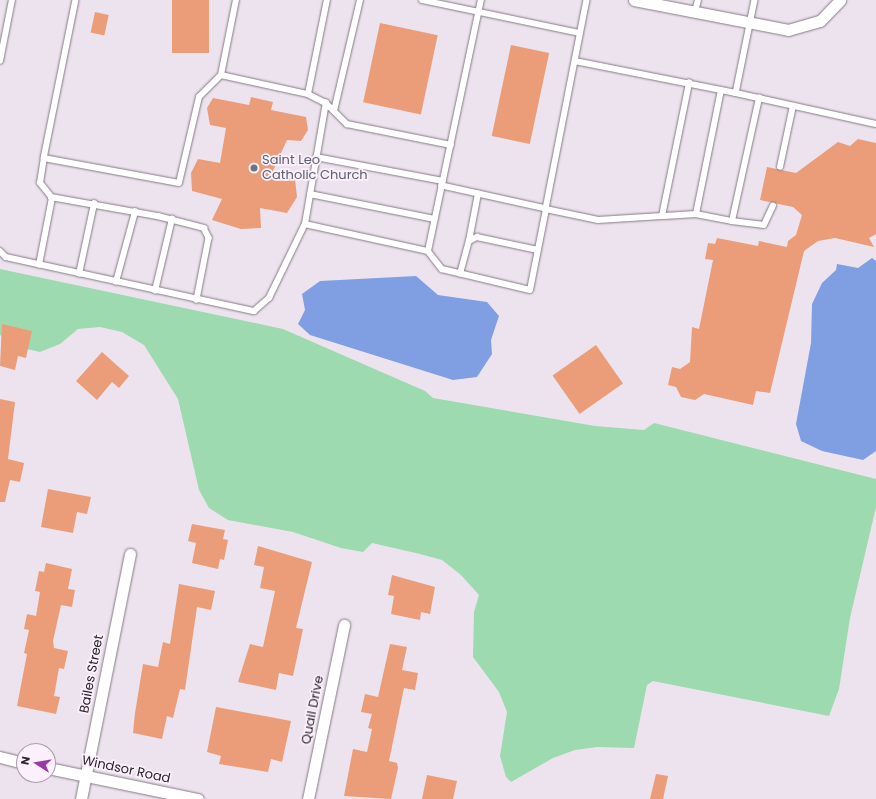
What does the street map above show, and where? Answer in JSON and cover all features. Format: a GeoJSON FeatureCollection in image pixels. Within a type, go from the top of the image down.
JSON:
{"type":"FeatureCollection","features":[{"type":"Feature","properties":{"kind":"street"},"geometry":{"type":"LineString","coordinates":[[634,0],[788,30],[803,28],[820,21],[840,0]]}},
{"type":"Feature","properties":{"kind":"street","name":"Bailes Street"},"geometry":{"type":"LineString","coordinates":[[81,799],[130,554]]}},
{"type":"Feature","properties":{"kind":"street","name":"Quail Drive"},"geometry":{"type":"LineString","coordinates":[[308,799],[344,625]]}},
{"type":"Feature","properties":{"kind":"street"},"geometry":{"type":"LineString","coordinates":[[0,758],[16,761]]}},
{"type":"Feature","properties":{"kind":"street","name":"Windsor Road"},"geometry":{"type":"LineString","coordinates":[[56,770],[198,799]]}},
{"type":"Feature","properties":{"kind":"lane"},"geometry":{"type":"LineString","coordinates":[[0,61],[12,0]]}},
{"type":"Feature","properties":{"kind":"lane"},"geometry":{"type":"LineString","coordinates":[[76,0],[40,183],[52,197],[158,216],[204,228],[209,238],[197,300]]}},
{"type":"Feature","properties":{"kind":"lane"},"geometry":{"type":"LineString","coordinates":[[44,158],[178,183],[199,97],[221,75],[236,0]]}},
{"type":"Feature","properties":{"kind":"lane"},"geometry":{"type":"LineString","coordinates":[[308,94],[327,0]]}},
{"type":"Feature","properties":{"kind":"lane"},"geometry":{"type":"LineString","coordinates":[[334,111],[360,0]]}},
{"type":"Feature","properties":{"kind":"lane"},"geometry":{"type":"LineString","coordinates":[[422,0],[478,13],[580,33]]}},
{"type":"Feature","properties":{"kind":"lane"},"geometry":{"type":"LineString","coordinates":[[428,251],[481,0]]}},
{"type":"Feature","properties":{"kind":"lane"},"geometry":{"type":"LineString","coordinates":[[304,224],[428,251],[442,269],[530,290],[587,0]]}},
{"type":"Feature","properties":{"kind":"lane"},"geometry":{"type":"LineString","coordinates":[[695,12],[698,0]]}},
{"type":"Feature","properties":{"kind":"lane"},"geometry":{"type":"LineString","coordinates":[[736,93],[755,0]]}},
{"type":"Feature","properties":{"kind":"lane"},"geometry":{"type":"LineString","coordinates":[[575,61],[689,83],[876,124]]}},
{"type":"Feature","properties":{"kind":"lane"},"geometry":{"type":"LineString","coordinates":[[221,75],[308,94],[326,103],[347,124],[451,145]]}},
{"type":"Feature","properties":{"kind":"lane"},"geometry":{"type":"LineString","coordinates":[[662,216],[689,83]]}},
{"type":"Feature","properties":{"kind":"lane"},"geometry":{"type":"LineString","coordinates":[[696,214],[721,90]]}},
{"type":"Feature","properties":{"kind":"lane"},"geometry":{"type":"LineString","coordinates":[[732,221],[759,98]]}},
{"type":"Feature","properties":{"kind":"lane"},"geometry":{"type":"LineString","coordinates":[[0,251],[6,257],[39,265],[254,312],[269,298],[304,224],[326,103]]}},
{"type":"Feature","properties":{"kind":"lane"},"geometry":{"type":"LineString","coordinates":[[780,167],[794,106]]}},
{"type":"Feature","properties":{"kind":"lane"},"geometry":{"type":"LineString","coordinates":[[316,157],[443,183],[478,194],[598,220],[696,214],[764,225],[773,206]]}},
{"type":"Feature","properties":{"kind":"lane"},"geometry":{"type":"LineString","coordinates":[[310,194],[435,219]]}},
{"type":"Feature","properties":{"kind":"lane"},"geometry":{"type":"LineString","coordinates":[[460,274],[469,241],[478,194]]}},
{"type":"Feature","properties":{"kind":"lane"},"geometry":{"type":"LineString","coordinates":[[39,265],[52,197]]}},
{"type":"Feature","properties":{"kind":"lane"},"geometry":{"type":"LineString","coordinates":[[79,274],[94,204]]}},
{"type":"Feature","properties":{"kind":"lane"},"geometry":{"type":"LineString","coordinates":[[116,282],[135,212]]}},
{"type":"Feature","properties":{"kind":"lane"},"geometry":{"type":"LineString","coordinates":[[155,291],[172,220]]}},
{"type":"Feature","properties":{"kind":"lane"},"geometry":{"type":"LineString","coordinates":[[469,241],[476,237],[538,250]]}},
{"type":"Feature","properties":{"kind":"green space"},"geometry":{"type":"Polygon","coordinates":[[[0,269],[283,329],[425,391],[433,398],[595,426],[644,430],[654,423],[876,479],[876,507],[850,618],[839,689],[829,716],[653,681],[647,685],[634,748],[597,747],[575,750],[553,758],[511,782],[506,777],[500,756],[507,712],[499,692],[473,657],[474,612],[479,595],[461,575],[442,560],[420,554],[372,543],[363,552],[341,548],[293,532],[228,520],[209,508],[199,490],[178,399],[144,345],[122,332],[100,327],[78,329],[60,344],[40,352],[18,347],[0,335],[0,269]]]}},
{"type":"Feature","properties":{"kind":"water"},"geometry":{"type":"Polygon","coordinates":[[[872,258],[876,261],[876,451],[863,460],[822,451],[801,441],[796,424],[811,343],[812,304],[822,283],[836,270],[837,264],[858,268],[872,258]]]}},
{"type":"Feature","properties":{"kind":"water"},"geometry":{"type":"Polygon","coordinates":[[[416,276],[438,295],[487,302],[499,316],[491,340],[492,354],[477,377],[453,380],[310,335],[298,324],[305,310],[302,294],[320,281],[416,276]]]}},
{"type":"Feature","properties":{"kind":"building"},"geometry":{"type":"Polygon","coordinates":[[[172,0],[209,0],[209,53],[172,53],[172,0]]]}},
{"type":"Feature","properties":{"kind":"building"},"geometry":{"type":"Polygon","coordinates":[[[95,12],[109,15],[104,35],[91,33],[95,12]]]}},
{"type":"Feature","properties":{"kind":"building"},"geometry":{"type":"Polygon","coordinates":[[[380,23],[438,35],[421,114],[363,102],[380,23]]]}},
{"type":"Feature","properties":{"kind":"building"},"geometry":{"type":"Polygon","coordinates":[[[511,45],[549,53],[530,144],[492,136],[511,45]]]}},
{"type":"Feature","properties":{"kind":"building"},"geometry":{"type":"Polygon","coordinates":[[[251,97],[273,102],[271,110],[306,117],[308,130],[301,141],[287,140],[271,175],[295,179],[297,197],[287,213],[260,208],[261,228],[241,229],[212,220],[222,199],[192,191],[191,173],[198,159],[220,163],[226,128],[210,125],[207,108],[213,98],[249,105],[251,97]]]}},
{"type":"Feature","properties":{"kind":"building"},"geometry":{"type":"Polygon","coordinates":[[[858,139],[876,143],[876,234],[869,238],[874,247],[835,238],[818,241],[804,251],[770,393],[756,391],[753,405],[704,394],[695,400],[681,397],[676,387],[668,385],[672,367],[680,369],[690,362],[692,327],[699,329],[713,260],[705,259],[708,243],[715,244],[717,238],[758,246],[759,241],[787,247],[788,241],[796,235],[802,215],[793,207],[760,200],[767,167],[796,173],[838,142],[850,146],[858,139]]]}},
{"type":"Feature","properties":{"kind":"building"},"geometry":{"type":"Polygon","coordinates":[[[2,324],[32,331],[26,358],[18,356],[15,370],[0,366],[2,324]]]}},
{"type":"Feature","properties":{"kind":"building"},"geometry":{"type":"Polygon","coordinates":[[[596,345],[623,384],[580,414],[553,375],[596,345]]]}},
{"type":"Feature","properties":{"kind":"building"},"geometry":{"type":"Polygon","coordinates":[[[102,352],[129,376],[119,388],[112,382],[97,400],[76,381],[102,352]]]}},
{"type":"Feature","properties":{"kind":"building"},"geometry":{"type":"Polygon","coordinates":[[[0,399],[15,402],[8,459],[24,463],[20,482],[10,480],[5,502],[0,502],[0,399]]]}},
{"type":"Feature","properties":{"kind":"building"},"geometry":{"type":"Polygon","coordinates":[[[48,489],[91,497],[87,514],[77,512],[73,533],[41,527],[48,489]]]}},
{"type":"Feature","properties":{"kind":"building"},"geometry":{"type":"Polygon","coordinates":[[[192,524],[225,530],[223,539],[228,540],[224,560],[220,559],[218,569],[192,563],[196,543],[188,541],[192,524]]]}},
{"type":"Feature","properties":{"kind":"building"},"geometry":{"type":"Polygon","coordinates":[[[258,546],[312,562],[296,628],[303,629],[293,676],[279,673],[276,690],[238,682],[250,644],[263,647],[275,591],[260,588],[264,567],[254,565],[258,546]]]}},
{"type":"Feature","properties":{"kind":"building"},"geometry":{"type":"Polygon","coordinates":[[[46,563],[72,569],[68,589],[75,590],[72,607],[61,605],[53,641],[54,648],[68,651],[64,669],[59,668],[54,696],[60,697],[56,714],[17,706],[27,654],[24,653],[29,630],[24,629],[27,614],[36,616],[40,592],[35,591],[39,571],[44,572],[46,563]]]}},
{"type":"Feature","properties":{"kind":"building"},"geometry":{"type":"Polygon","coordinates":[[[392,575],[435,587],[430,614],[421,612],[420,620],[391,614],[394,596],[388,595],[392,575]]]}},
{"type":"Feature","properties":{"kind":"building"},"geometry":{"type":"Polygon","coordinates":[[[179,584],[215,591],[211,610],[197,607],[185,690],[180,689],[173,718],[167,716],[162,739],[133,733],[143,664],[158,667],[163,642],[170,644],[179,584]]]}},
{"type":"Feature","properties":{"kind":"building"},"geometry":{"type":"Polygon","coordinates":[[[390,644],[407,647],[402,670],[418,673],[415,690],[404,688],[389,761],[397,763],[398,768],[391,799],[344,796],[353,749],[367,752],[372,729],[368,728],[372,714],[361,712],[365,694],[378,697],[390,644]]]}},
{"type":"Feature","properties":{"kind":"building"},"geometry":{"type":"Polygon","coordinates":[[[216,707],[291,721],[282,762],[271,759],[268,772],[219,764],[221,756],[207,752],[216,707]]]}},
{"type":"Feature","properties":{"kind":"building"},"geometry":{"type":"Polygon","coordinates":[[[656,774],[668,776],[663,799],[650,799],[656,774]]]}},
{"type":"Feature","properties":{"kind":"building"},"geometry":{"type":"Polygon","coordinates":[[[427,775],[457,781],[453,799],[422,799],[427,775]]]}},
{"type":"Feature","properties":{"kind":"place","name":"Saint Leo Catholic Church"},"geometry":{"type":"Point","coordinates":[254,168]}}]}
